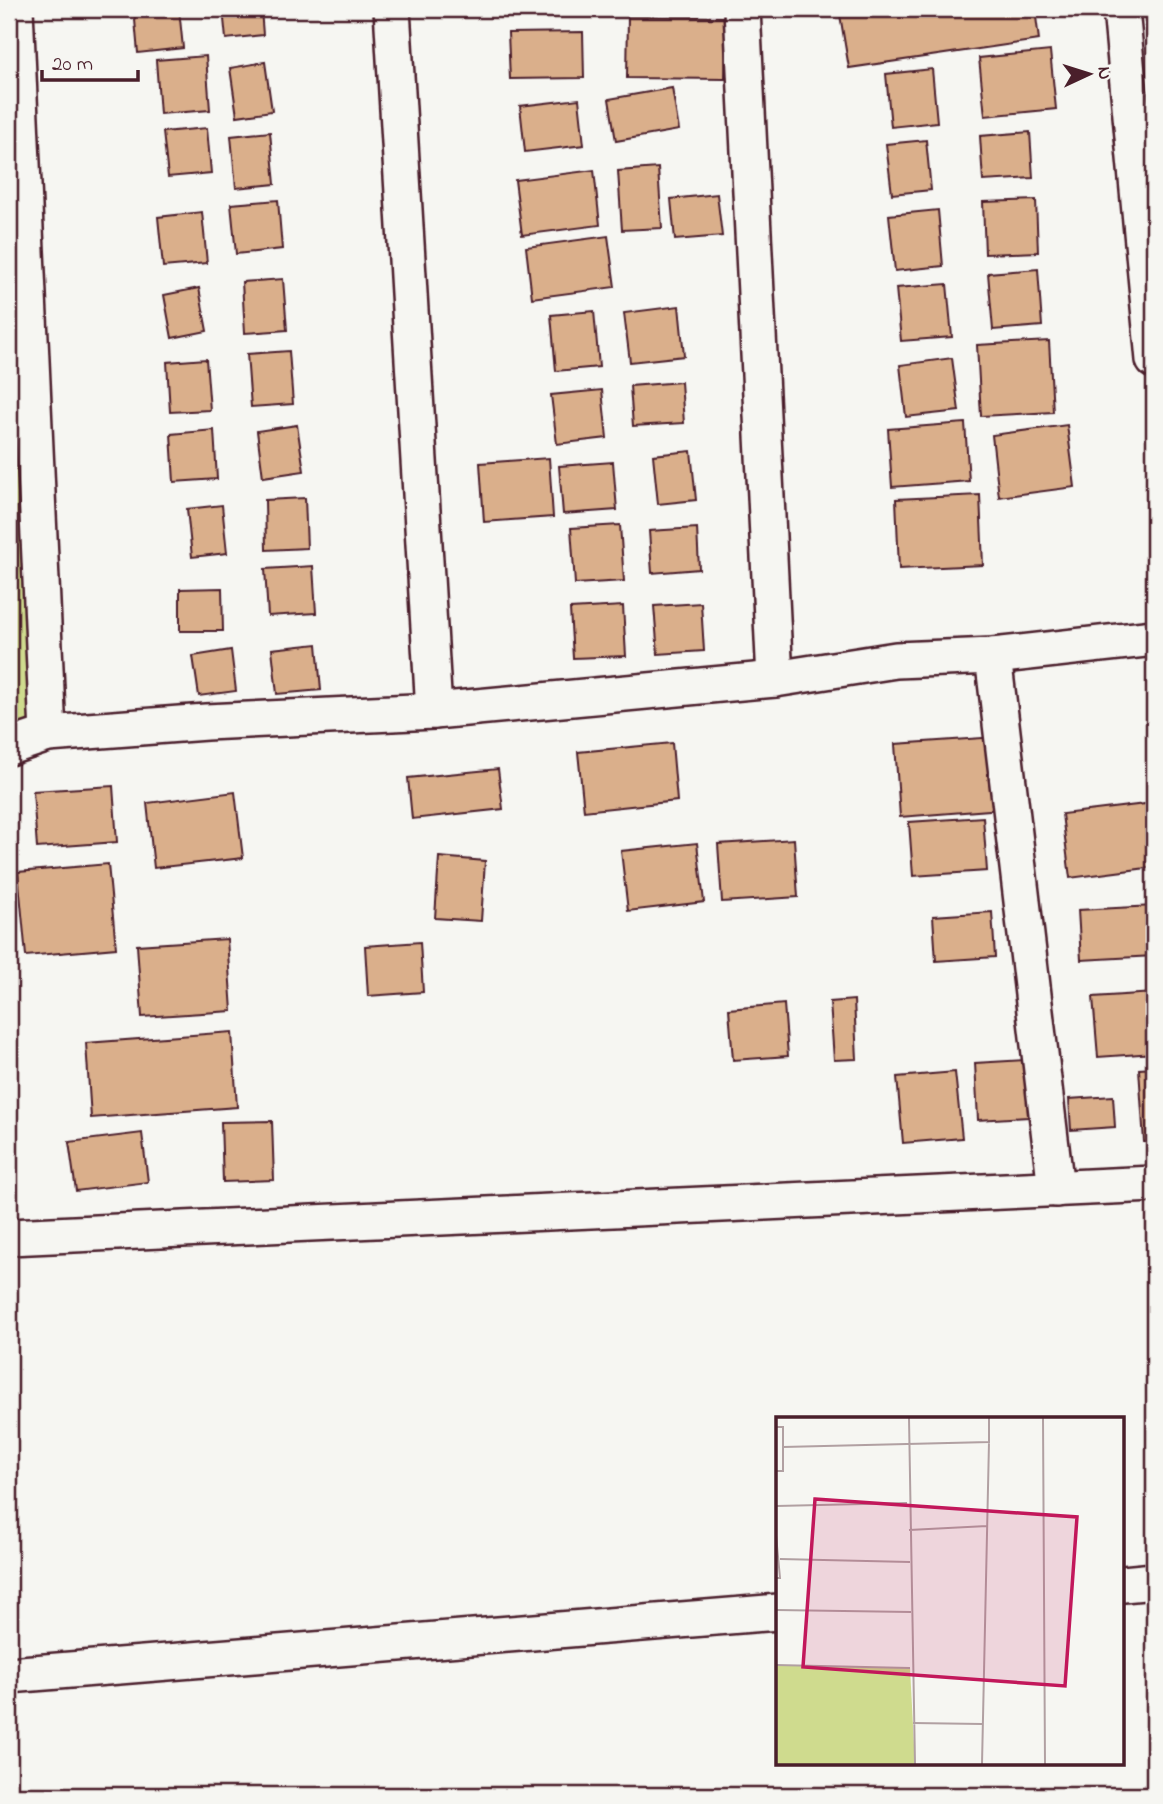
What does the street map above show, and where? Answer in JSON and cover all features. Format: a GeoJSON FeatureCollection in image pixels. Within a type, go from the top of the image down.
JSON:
{"type":"FeatureCollection","features":[{"type":"Feature","properties":{"kind":"street"},"geometry":{"type":"LineString","coordinates":[[15,9],[48,734]]}},
{"type":"Feature","properties":{"kind":"street"},"geometry":{"type":"LineString","coordinates":[[392,9],[434,710]]}},
{"type":"Feature","properties":{"kind":"street"},"geometry":{"type":"LineString","coordinates":[[742,9],[775,679]]}},
{"type":"Feature","properties":{"kind":"street"},"geometry":{"type":"LineString","coordinates":[[1121,9],[1154,360]]}},
{"type":"Feature","properties":{"kind":"street"},"geometry":{"type":"LineString","coordinates":[[9,747],[48,734],[206,722],[434,710],[775,679],[896,660],[993,656],[1154,638]]}},
{"type":"Feature","properties":{"kind":"street"},"geometry":{"type":"LineString","coordinates":[[993,656],[1056,1189]]}},
{"type":"Feature","properties":{"kind":"street"},"geometry":{"type":"LineString","coordinates":[[9,1237],[1154,1184]]}},
{"type":"Feature","properties":{"kind":"street"},"geometry":{"type":"LineString","coordinates":[[1124,1584],[1154,1581]]}},
{"type":"Feature","properties":{"kind":"street"},"geometry":{"type":"LineString","coordinates":[[9,1675],[776,1612]]}},
{"type":"Feature","properties":{"kind":"green space"},"geometry":{"type":"Polygon","coordinates":[[[9,9],[48,734],[9,747],[9,9]]]}},
{"type":"Feature","properties":{"kind":"building"},"geometry":{"type":"Polygon","coordinates":[[[134,9],[179,9],[183,48],[138,53],[134,9]]]}},
{"type":"Feature","properties":{"kind":"building"},"geometry":{"type":"Polygon","coordinates":[[[223,9],[261,9],[263,35],[226,39],[223,9]]]}},
{"type":"Feature","properties":{"kind":"building"},"geometry":{"type":"Polygon","coordinates":[[[839,9],[1035,9],[1039,40],[849,68],[839,9]]]}},
{"type":"Feature","properties":{"kind":"building"},"geometry":{"type":"Polygon","coordinates":[[[628,16],[726,17],[725,79],[627,78],[628,16]]]}},
{"type":"Feature","properties":{"kind":"building"},"geometry":{"type":"Polygon","coordinates":[[[583,32],[584,78],[510,79],[508,33],[583,32]]]}},
{"type":"Feature","properties":{"kind":"building"},"geometry":{"type":"Polygon","coordinates":[[[1050,51],[1056,109],[985,116],[979,58],[1050,51]]]}},
{"type":"Feature","properties":{"kind":"building"},"geometry":{"type":"Polygon","coordinates":[[[206,56],[210,110],[160,114],[156,60],[206,56]]]}},
{"type":"Feature","properties":{"kind":"building"},"geometry":{"type":"Polygon","coordinates":[[[265,62],[272,111],[237,116],[230,68],[265,62]]]}},
{"type":"Feature","properties":{"kind":"building"},"geometry":{"type":"Polygon","coordinates":[[[932,69],[937,122],[891,127],[886,74],[932,69]]]}},
{"type":"Feature","properties":{"kind":"building"},"geometry":{"type":"Polygon","coordinates":[[[672,88],[679,130],[616,141],[609,99],[672,88]]]}},
{"type":"Feature","properties":{"kind":"building"},"geometry":{"type":"Polygon","coordinates":[[[579,99],[584,145],[525,152],[520,106],[579,99]]]}},
{"type":"Feature","properties":{"kind":"building"},"geometry":{"type":"Polygon","coordinates":[[[207,128],[211,173],[168,177],[163,132],[207,128]]]}},
{"type":"Feature","properties":{"kind":"building"},"geometry":{"type":"Polygon","coordinates":[[[270,132],[275,184],[236,188],[231,136],[270,132]]]}},
{"type":"Feature","properties":{"kind":"building"},"geometry":{"type":"Polygon","coordinates":[[[1030,132],[1033,178],[983,181],[980,136],[1030,132]]]}},
{"type":"Feature","properties":{"kind":"building"},"geometry":{"type":"Polygon","coordinates":[[[926,140],[931,190],[892,194],[886,144],[926,140]]]}},
{"type":"Feature","properties":{"kind":"building"},"geometry":{"type":"Polygon","coordinates":[[[658,168],[662,228],[622,230],[618,171],[658,168]]]}},
{"type":"Feature","properties":{"kind":"building"},"geometry":{"type":"Polygon","coordinates":[[[594,170],[600,225],[522,235],[515,180],[594,170]]]}},
{"type":"Feature","properties":{"kind":"building"},"geometry":{"type":"Polygon","coordinates":[[[717,194],[722,236],[675,240],[671,199],[717,194]]]}},
{"type":"Feature","properties":{"kind":"building"},"geometry":{"type":"Polygon","coordinates":[[[278,200],[282,249],[236,254],[231,204],[278,200]]]}},
{"type":"Feature","properties":{"kind":"building"},"geometry":{"type":"Polygon","coordinates":[[[1036,200],[1038,252],[985,254],[983,202],[1036,200]]]}},
{"type":"Feature","properties":{"kind":"building"},"geometry":{"type":"Polygon","coordinates":[[[938,210],[943,266],[895,271],[889,215],[938,210]]]}},
{"type":"Feature","properties":{"kind":"building"},"geometry":{"type":"Polygon","coordinates":[[[202,212],[207,263],[163,267],[158,217],[202,212]]]}},
{"type":"Feature","properties":{"kind":"building"},"geometry":{"type":"Polygon","coordinates":[[[608,236],[615,287],[532,298],[526,247],[608,236]]]}},
{"type":"Feature","properties":{"kind":"building"},"geometry":{"type":"Polygon","coordinates":[[[1038,269],[1042,326],[993,330],[988,273],[1038,269]]]}},
{"type":"Feature","properties":{"kind":"building"},"geometry":{"type":"Polygon","coordinates":[[[283,279],[287,330],[245,333],[242,282],[283,279]]]}},
{"type":"Feature","properties":{"kind":"building"},"geometry":{"type":"Polygon","coordinates":[[[947,284],[952,337],[901,341],[896,288],[947,284]]]}},
{"type":"Feature","properties":{"kind":"building"},"geometry":{"type":"Polygon","coordinates":[[[199,288],[207,331],[172,338],[164,295],[199,288]]]}},
{"type":"Feature","properties":{"kind":"building"},"geometry":{"type":"Polygon","coordinates":[[[679,306],[684,356],[630,362],[624,313],[679,306]]]}},
{"type":"Feature","properties":{"kind":"building"},"geometry":{"type":"Polygon","coordinates":[[[594,311],[599,367],[556,371],[551,315],[594,311]]]}},
{"type":"Feature","properties":{"kind":"building"},"geometry":{"type":"Polygon","coordinates":[[[1049,341],[1053,412],[981,416],[977,345],[1049,341]]]}},
{"type":"Feature","properties":{"kind":"building"},"geometry":{"type":"Polygon","coordinates":[[[289,351],[293,404],[251,407],[247,354],[289,351]]]}},
{"type":"Feature","properties":{"kind":"building"},"geometry":{"type":"Polygon","coordinates":[[[952,358],[959,411],[906,417],[900,365],[952,358]]]}},
{"type":"Feature","properties":{"kind":"building"},"geometry":{"type":"Polygon","coordinates":[[[206,359],[210,410],[170,412],[167,362],[206,359]]]}},
{"type":"Feature","properties":{"kind":"building"},"geometry":{"type":"Polygon","coordinates":[[[681,382],[684,423],[633,426],[630,386],[681,382]]]}},
{"type":"Feature","properties":{"kind":"building"},"geometry":{"type":"Polygon","coordinates":[[[602,390],[607,438],[557,444],[551,395],[602,390]]]}},
{"type":"Feature","properties":{"kind":"building"},"geometry":{"type":"Polygon","coordinates":[[[965,423],[969,481],[892,487],[888,429],[965,423]]]}},
{"type":"Feature","properties":{"kind":"building"},"geometry":{"type":"Polygon","coordinates":[[[297,425],[304,471],[263,477],[257,431],[297,425]]]}},
{"type":"Feature","properties":{"kind":"building"},"geometry":{"type":"Polygon","coordinates":[[[1067,425],[1075,487],[999,497],[992,435],[1067,425]]]}},
{"type":"Feature","properties":{"kind":"building"},"geometry":{"type":"Polygon","coordinates":[[[214,430],[217,479],[174,482],[171,434],[214,430]]]}},
{"type":"Feature","properties":{"kind":"building"},"geometry":{"type":"Polygon","coordinates":[[[691,451],[696,500],[658,504],[653,455],[691,451]]]}},
{"type":"Feature","properties":{"kind":"building"},"geometry":{"type":"Polygon","coordinates":[[[549,458],[553,517],[484,522],[480,463],[549,458]]]}},
{"type":"Feature","properties":{"kind":"building"},"geometry":{"type":"Polygon","coordinates":[[[613,462],[617,510],[563,514],[559,466],[613,462]]]}},
{"type":"Feature","properties":{"kind":"building"},"geometry":{"type":"Polygon","coordinates":[[[980,495],[983,565],[899,569],[896,499],[980,495]]]}},
{"type":"Feature","properties":{"kind":"building"},"geometry":{"type":"Polygon","coordinates":[[[305,498],[307,548],[266,550],[265,500],[305,498]]]}},
{"type":"Feature","properties":{"kind":"building"},"geometry":{"type":"Polygon","coordinates":[[[222,505],[227,553],[192,557],[187,509],[222,505]]]}},
{"type":"Feature","properties":{"kind":"building"},"geometry":{"type":"Polygon","coordinates":[[[620,525],[624,581],[575,584],[571,528],[620,525]]]}},
{"type":"Feature","properties":{"kind":"building"},"geometry":{"type":"Polygon","coordinates":[[[697,528],[699,569],[652,573],[649,531],[697,528]]]}},
{"type":"Feature","properties":{"kind":"building"},"geometry":{"type":"Polygon","coordinates":[[[313,566],[316,613],[268,616],[265,569],[313,566]]]}},
{"type":"Feature","properties":{"kind":"building"},"geometry":{"type":"Polygon","coordinates":[[[222,588],[223,631],[180,631],[180,589],[222,588]]]}},
{"type":"Feature","properties":{"kind":"building"},"geometry":{"type":"Polygon","coordinates":[[[701,603],[704,651],[658,654],[654,606],[701,603]]]}},
{"type":"Feature","properties":{"kind":"building"},"geometry":{"type":"Polygon","coordinates":[[[623,606],[626,656],[573,658],[570,609],[623,606]]]}},
{"type":"Feature","properties":{"kind":"building"},"geometry":{"type":"Polygon","coordinates":[[[317,644],[321,690],[277,694],[272,649],[317,644]]]}},
{"type":"Feature","properties":{"kind":"building"},"geometry":{"type":"Polygon","coordinates":[[[231,650],[236,691],[199,696],[193,656],[231,650]]]}},
{"type":"Feature","properties":{"kind":"building"},"geometry":{"type":"Polygon","coordinates":[[[997,737],[1002,809],[900,817],[895,744],[997,737]]]}},
{"type":"Feature","properties":{"kind":"building"},"geometry":{"type":"Polygon","coordinates":[[[672,743],[677,801],[584,811],[578,752],[672,743]]]}},
{"type":"Feature","properties":{"kind":"building"},"geometry":{"type":"Polygon","coordinates":[[[498,769],[503,809],[412,819],[408,778],[498,769]]]}},
{"type":"Feature","properties":{"kind":"building"},"geometry":{"type":"Polygon","coordinates":[[[113,786],[117,842],[37,848],[33,791],[113,786]]]}},
{"type":"Feature","properties":{"kind":"building"},"geometry":{"type":"Polygon","coordinates":[[[235,792],[243,858],[154,868],[147,803],[235,792]]]}},
{"type":"Feature","properties":{"kind":"building"},"geometry":{"type":"Polygon","coordinates":[[[1154,803],[1154,867],[1070,878],[1062,814],[1154,803]]]}},
{"type":"Feature","properties":{"kind":"building"},"geometry":{"type":"Polygon","coordinates":[[[983,817],[987,871],[913,876],[909,822],[983,817]]]}},
{"type":"Feature","properties":{"kind":"building"},"geometry":{"type":"Polygon","coordinates":[[[794,839],[798,897],[722,902],[718,844],[794,839]]]}},
{"type":"Feature","properties":{"kind":"building"},"geometry":{"type":"Polygon","coordinates":[[[697,843],[704,902],[628,911],[621,851],[697,843]]]}},
{"type":"Feature","properties":{"kind":"building"},"geometry":{"type":"Polygon","coordinates":[[[439,857],[485,861],[481,921],[435,918],[439,857]]]}},
{"type":"Feature","properties":{"kind":"building"},"geometry":{"type":"Polygon","coordinates":[[[108,864],[116,948],[26,956],[18,872],[108,864]]]}},
{"type":"Feature","properties":{"kind":"building"},"geometry":{"type":"Polygon","coordinates":[[[1154,906],[1154,956],[1081,960],[1078,910],[1154,906]]]}},
{"type":"Feature","properties":{"kind":"building"},"geometry":{"type":"Polygon","coordinates":[[[992,912],[995,957],[936,961],[933,916],[992,912]]]}},
{"type":"Feature","properties":{"kind":"building"},"geometry":{"type":"Polygon","coordinates":[[[227,939],[232,1011],[142,1017],[137,945],[227,939]]]}},
{"type":"Feature","properties":{"kind":"building"},"geometry":{"type":"Polygon","coordinates":[[[420,942],[423,992],[368,996],[365,946],[420,942]]]}},
{"type":"Feature","properties":{"kind":"building"},"geometry":{"type":"Polygon","coordinates":[[[1154,993],[1154,1053],[1098,1057],[1093,997],[1154,993]]]}},
{"type":"Feature","properties":{"kind":"building"},"geometry":{"type":"Polygon","coordinates":[[[854,1000],[857,1059],[834,1060],[830,1002],[854,1000]]]}},
{"type":"Feature","properties":{"kind":"building"},"geometry":{"type":"Polygon","coordinates":[[[784,1004],[788,1056],[733,1060],[729,1009],[784,1004]]]}},
{"type":"Feature","properties":{"kind":"building"},"geometry":{"type":"Polygon","coordinates":[[[232,1032],[237,1107],[91,1118],[86,1043],[232,1032]]]}},
{"type":"Feature","properties":{"kind":"building"},"geometry":{"type":"Polygon","coordinates":[[[1025,1060],[1028,1117],[978,1120],[975,1063],[1025,1060]]]}},
{"type":"Feature","properties":{"kind":"building"},"geometry":{"type":"Polygon","coordinates":[[[1154,1068],[1154,1142],[1144,1142],[1139,1069],[1154,1068]]]}},
{"type":"Feature","properties":{"kind":"building"},"geometry":{"type":"Polygon","coordinates":[[[955,1072],[962,1138],[903,1143],[897,1077],[955,1072]]]}},
{"type":"Feature","properties":{"kind":"building"},"geometry":{"type":"Polygon","coordinates":[[[1113,1096],[1115,1127],[1071,1130],[1069,1099],[1113,1096]]]}},
{"type":"Feature","properties":{"kind":"building"},"geometry":{"type":"Polygon","coordinates":[[[272,1121],[274,1180],[223,1182],[221,1122],[272,1121]]]}},
{"type":"Feature","properties":{"kind":"building"},"geometry":{"type":"Polygon","coordinates":[[[142,1133],[148,1182],[76,1191],[69,1142],[142,1133]]]}}]}
